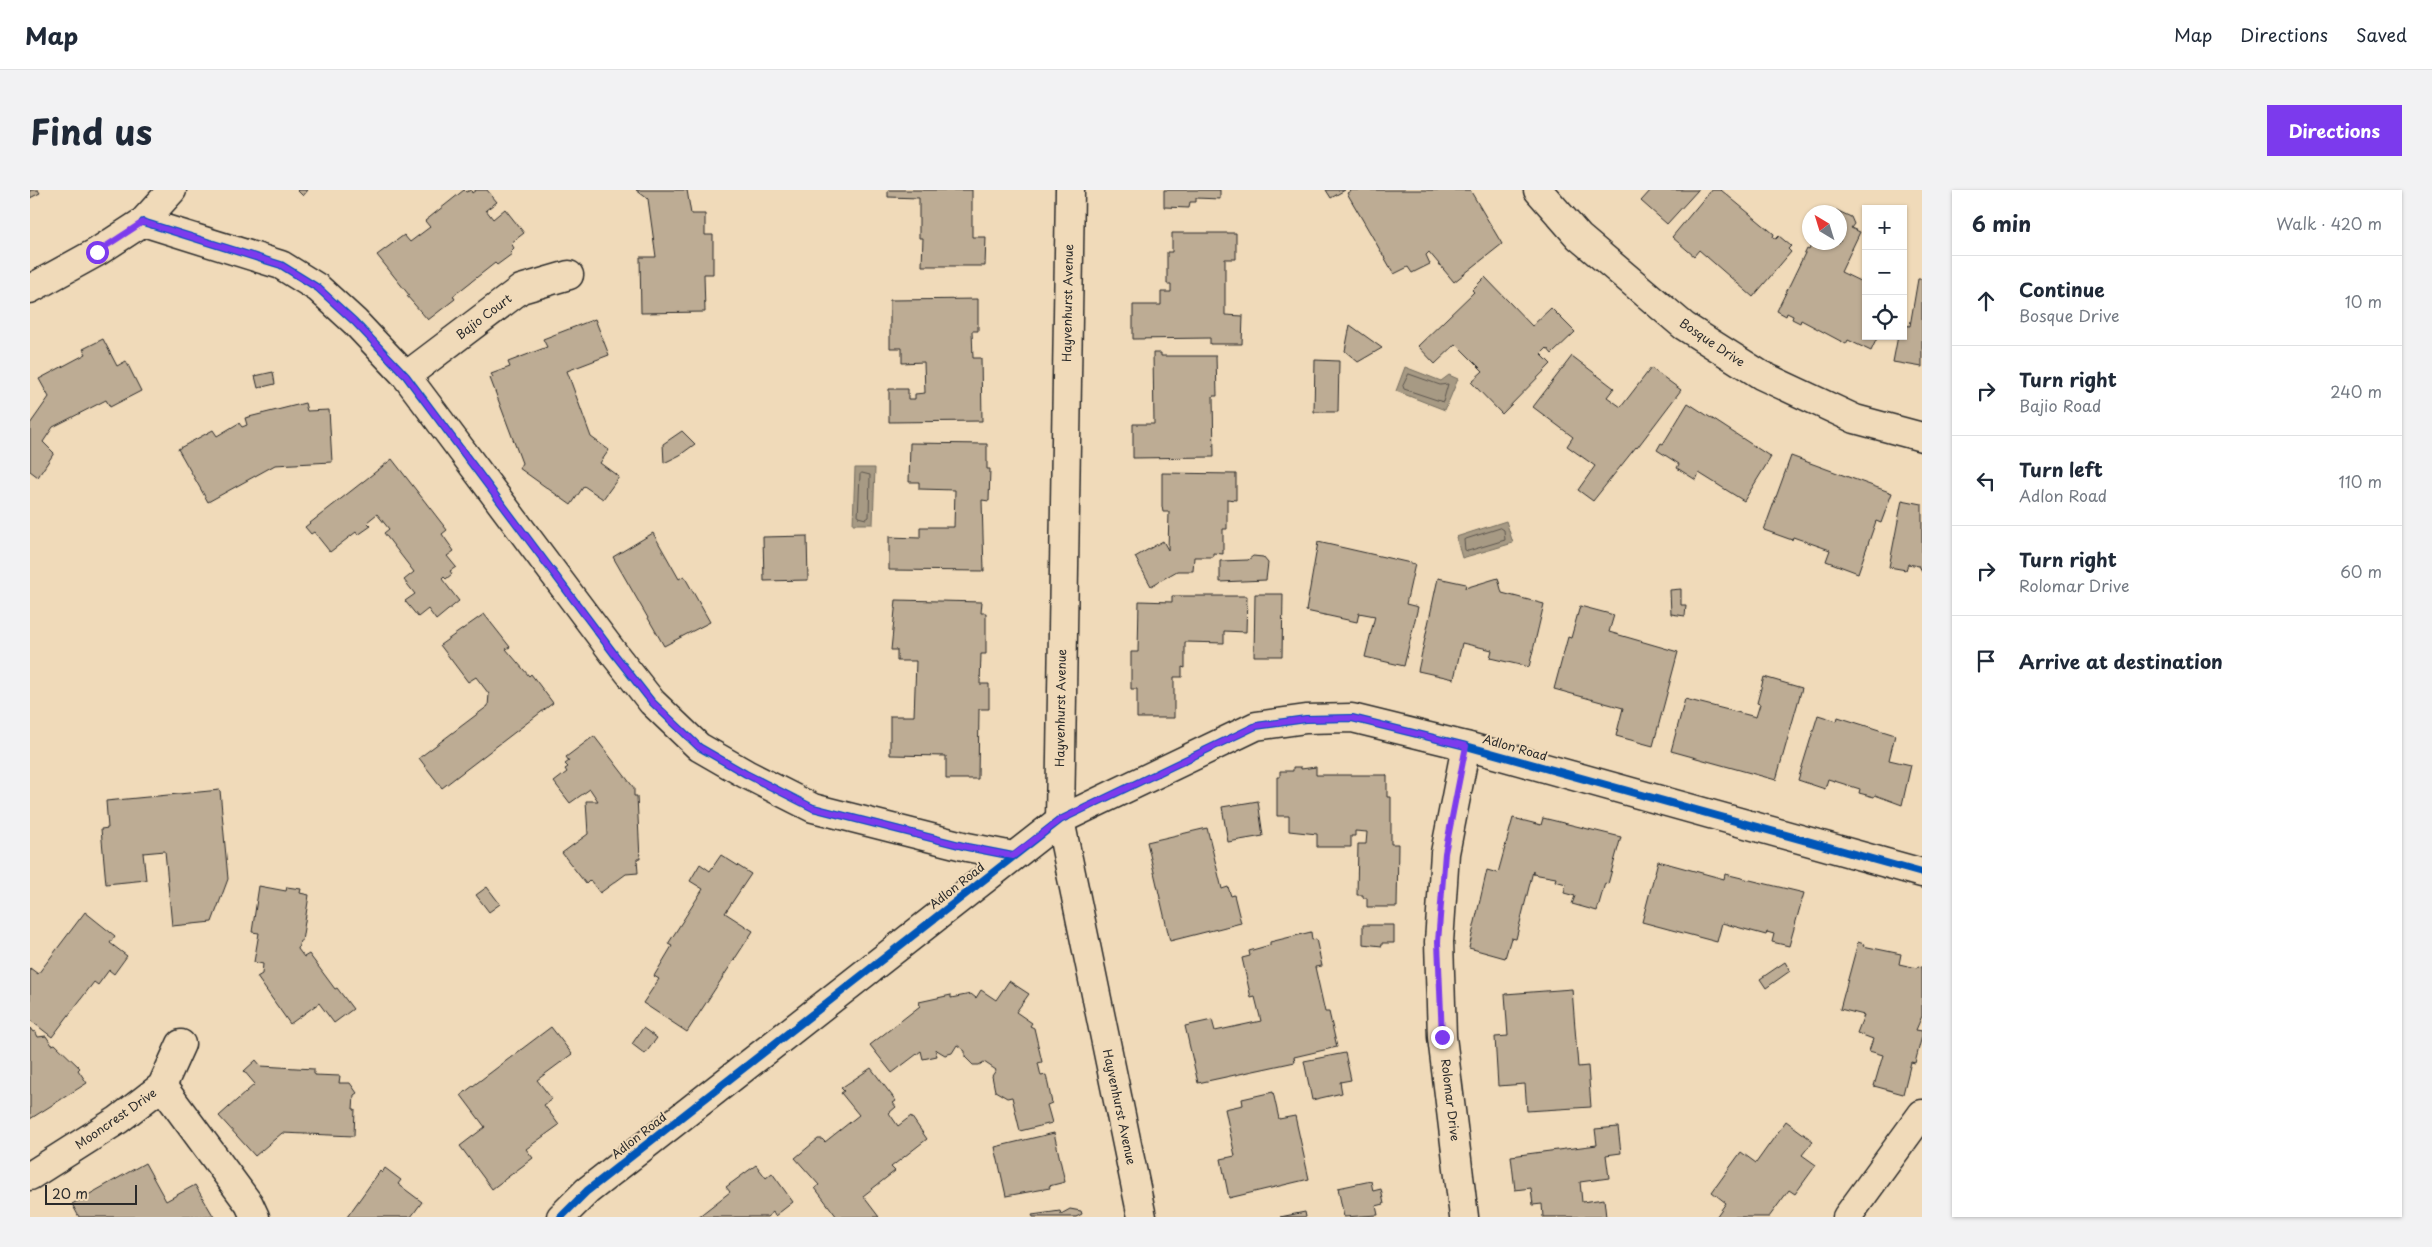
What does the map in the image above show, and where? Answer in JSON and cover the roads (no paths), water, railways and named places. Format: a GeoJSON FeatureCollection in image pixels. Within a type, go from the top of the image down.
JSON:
{"type":"FeatureCollection","features":[{"type":"Feature","properties":{"kind":"street"},"geometry":{"type":"LineString","coordinates":[[30,288],[97,252],[143,222],[172,190]]}},
{"type":"Feature","properties":{"kind":"street","name":"Hayvenhurst Avenue"},"geometry":{"type":"LineString","coordinates":[[1070,190],[1060,820],[1142,1217]]}},
{"type":"Feature","properties":{"kind":"street","name":"Bosque Drive"},"geometry":{"type":"LineString","coordinates":[[1538,190],[1579,237],[1684,326],[1770,379],[1855,419],[1922,437]]}},
{"type":"Feature","properties":{"kind":"street"},"geometry":{"type":"LineString","coordinates":[[143,222],[281,265],[318,288],[355,322],[406,376],[652,702],[699,747],[746,774],[813,808],[967,847],[1013,856]]}},
{"type":"Feature","properties":{"kind":"street","name":"Bajio Court"},"geometry":{"type":"LineString","coordinates":[[406,376],[521,289],[569,275]]}},
{"type":"Feature","properties":{"kind":"street","name":"Adlon Road"},"geometry":{"type":"LineString","coordinates":[[561,1217],[587,1191],[1060,820],[1256,726],[1306,719],[1352,718],[1466,746],[1922,873]]}},
{"type":"Feature","properties":{"kind":"street","name":"Rolomar Drive"},"geometry":{"type":"LineString","coordinates":[[1464,1217],[1442,1037],[1438,942],[1445,853],[1466,746]]}},
{"type":"Feature","properties":{"kind":"street","name":"Mooncrest Drive"},"geometry":{"type":"LineString","coordinates":[[30,1176],[118,1120],[162,1086],[182,1044]]}},
{"type":"Feature","properties":{"kind":"street"},"geometry":{"type":"LineString","coordinates":[[162,1086],[249,1204],[255,1217]]}},
{"type":"Feature","properties":{"kind":"street"},"geometry":{"type":"LineString","coordinates":[[1847,1217],[1922,1114]]}},
{"type":"Feature","properties":{"kind":"water"},"geometry":{"type":"Polygon","coordinates":[[[1405,367],[1441,381],[1449,375],[1458,379],[1445,410],[1396,391],[1405,367]]]}},
{"type":"Feature","properties":{"kind":"water"},"geometry":{"type":"Polygon","coordinates":[[[855,468],[875,468],[873,524],[853,524],[855,468]]]}},
{"type":"Feature","properties":{"kind":"water"},"geometry":{"type":"Polygon","coordinates":[[[1506,521],[1513,543],[1462,558],[1456,537],[1506,521]]]}}]}
